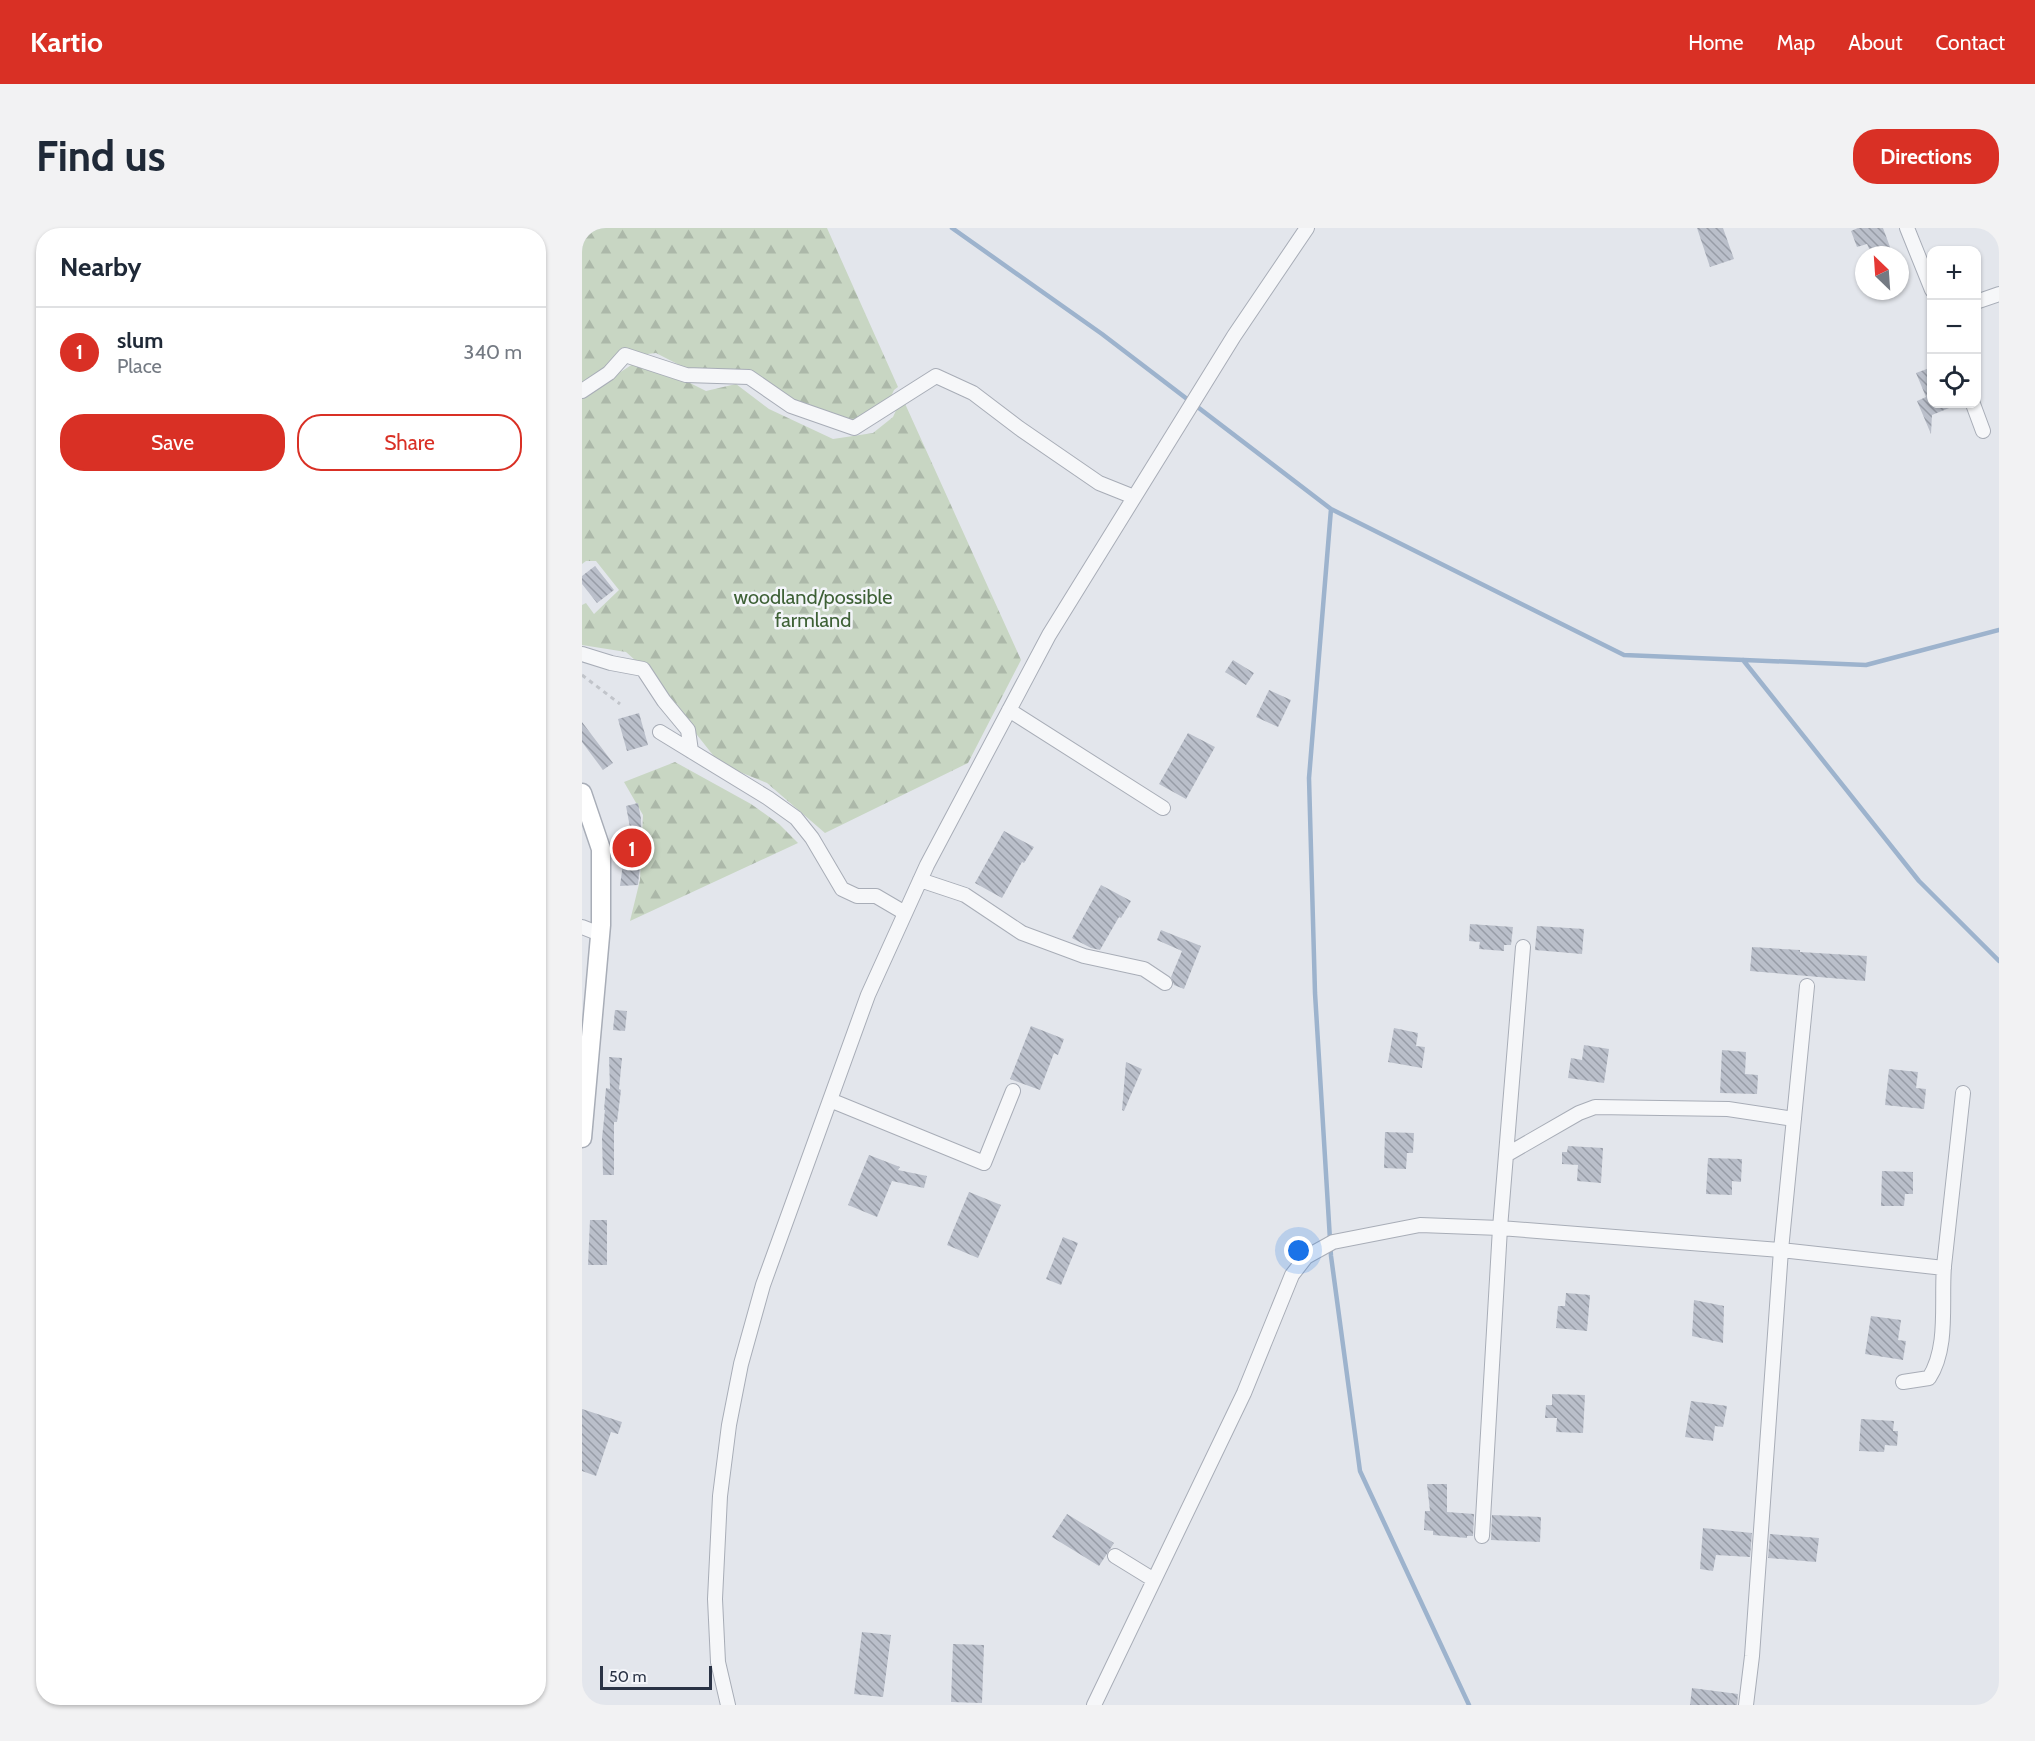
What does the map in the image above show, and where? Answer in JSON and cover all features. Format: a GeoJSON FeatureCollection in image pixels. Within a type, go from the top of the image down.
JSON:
{"type":"FeatureCollection","features":[{"type":"Feature","properties":{"kind":"main road"},"geometry":{"type":"LineString","coordinates":[[582,793],[601,849],[600,934],[582,1138]]}},
{"type":"Feature","properties":{"kind":"street"},"geometry":{"type":"LineString","coordinates":[[728,1705],[718,1662],[715,1599],[720,1496],[729,1425],[741,1364],[763,1285],[868,995],[920,880],[1049,635],[1234,336],[1307,228]]}},
{"type":"Feature","properties":{"kind":"street"},"geometry":{"type":"LineString","coordinates":[[1907,228],[1927,278]]}},
{"type":"Feature","properties":{"kind":"street"},"geometry":{"type":"LineString","coordinates":[[1981,301],[1999,294]]}},
{"type":"Feature","properties":{"kind":"street"},"geometry":{"type":"LineString","coordinates":[[582,391],[609,373],[625,355],[686,375],[749,377],[791,406],[854,428],[936,376],[973,393],[1099,483],[1134,497]]}},
{"type":"Feature","properties":{"kind":"street"},"geometry":{"type":"LineString","coordinates":[[1974,408],[1983,431]]}},
{"type":"Feature","properties":{"kind":"street"},"geometry":{"type":"LineString","coordinates":[[582,654],[611,663],[643,669],[664,701],[688,730],[691,751]]}},
{"type":"Feature","properties":{"kind":"street"},"geometry":{"type":"LineString","coordinates":[[1009,710],[1163,808]]}},
{"type":"Feature","properties":{"kind":"street"},"geometry":{"type":"LineString","coordinates":[[660,732],[768,798],[796,818],[812,838],[842,889],[856,896],[876,897],[906,913]]}},
{"type":"Feature","properties":{"kind":"street"},"geometry":{"type":"LineString","coordinates":[[920,880],[965,894],[1022,933],[1084,956],[1144,969],[1165,983]]}},
{"type":"Feature","properties":{"kind":"street"},"geometry":{"type":"LineString","coordinates":[[582,927],[600,934]]}},
{"type":"Feature","properties":{"kind":"street"},"geometry":{"type":"LineString","coordinates":[[1482,1536],[1500,1228],[1523,946]]}},
{"type":"Feature","properties":{"kind":"street"},"geometry":{"type":"LineString","coordinates":[[1746,1705],[1752,1656],[1781,1250],[1807,986]]}},
{"type":"Feature","properties":{"kind":"street"},"geometry":{"type":"LineString","coordinates":[[830,1100],[984,1163],[1013,1091]]}},
{"type":"Feature","properties":{"kind":"street"},"geometry":{"type":"LineString","coordinates":[[1903,1382],[1929,1378],[1937,1366],[1942,1326],[1944,1268],[1963,1093]]}},
{"type":"Feature","properties":{"kind":"street"},"geometry":{"type":"LineString","coordinates":[[1506,1155],[1579,1113],[1595,1107],[1728,1109],[1794,1119]]}},
{"type":"Feature","properties":{"kind":"street"},"geometry":{"type":"LineString","coordinates":[[1094,1705],[1244,1393],[1292,1275],[1298,1264],[1306,1257],[1333,1242],[1420,1225],[1500,1228],[1781,1250],[1944,1268]]}},
{"type":"Feature","properties":{"kind":"street"},"geometry":{"type":"LineString","coordinates":[[1116,1556],[1154,1580]]}},
{"type":"Feature","properties":{"kind":"path"},"geometry":{"type":"LineString","coordinates":[[582,675],[620,704]]}},
{"type":"Feature","properties":{"kind":"green space"},"geometry":{"type":"Polygon","coordinates":[[[582,228],[827,228],[898,387],[894,390],[884,411],[846,428],[731,372],[695,373],[656,353],[622,357],[582,385],[582,228]]]}},
{"type":"Feature","properties":{"kind":"green space","name":"woodland/possible farmland"},"geometry":{"type":"Polygon","coordinates":[[[636,362],[660,368],[706,391],[736,384],[769,409],[833,439],[873,433],[893,417],[902,397],[1021,660],[968,763],[825,833],[767,783],[720,764],[645,669],[626,652],[582,645],[582,605],[586,603],[594,614],[619,590],[596,561],[586,561],[582,564],[582,397],[636,362]]]}},
{"type":"Feature","properties":{"kind":"green space"},"geometry":{"type":"Polygon","coordinates":[[[675,762],[751,804],[779,824],[798,843],[630,921],[640,880],[643,815],[624,782],[675,762]]]}},
{"type":"Feature","properties":{"kind":"building"},"geometry":{"type":"Polygon","coordinates":[[[1697,228],[1723,228],[1734,259],[1710,267],[1697,228]]]}},
{"type":"Feature","properties":{"kind":"building"},"geometry":{"type":"Polygon","coordinates":[[[1858,228],[1883,228],[1890,246],[1868,246],[1867,244],[1857,246],[1851,231],[1858,228]]]}},
{"type":"Feature","properties":{"kind":"building"},"geometry":{"type":"Polygon","coordinates":[[[1927,369],[1927,408],[1949,408],[1932,415],[1931,434],[1917,401],[1926,397],[1916,373],[1927,369]]]}},
{"type":"Feature","properties":{"kind":"building"},"geometry":{"type":"Polygon","coordinates":[[[595,566],[614,590],[597,603],[582,584],[582,576],[595,566]]]}},
{"type":"Feature","properties":{"kind":"building"},"geometry":{"type":"Polygon","coordinates":[[[1233,660],[1254,673],[1246,685],[1225,672],[1233,660]]]}},
{"type":"Feature","properties":{"kind":"building"},"geometry":{"type":"Polygon","coordinates":[[[1269,690],[1291,700],[1278,727],[1256,717],[1269,690]]]}},
{"type":"Feature","properties":{"kind":"building"},"geometry":{"type":"Polygon","coordinates":[[[639,713],[648,745],[627,751],[618,719],[639,713]]]}},
{"type":"Feature","properties":{"kind":"building"},"geometry":{"type":"Polygon","coordinates":[[[582,722],[613,763],[603,770],[582,742],[582,722]]]}},
{"type":"Feature","properties":{"kind":"building"},"geometry":{"type":"Polygon","coordinates":[[[1188,733],[1215,747],[1186,799],[1159,784],[1188,733]]]}},
{"type":"Feature","properties":{"kind":"building"},"geometry":{"type":"Polygon","coordinates":[[[638,803],[642,854],[638,885],[620,886],[624,856],[621,835],[631,833],[626,806],[638,803]]]}},
{"type":"Feature","properties":{"kind":"building"},"geometry":{"type":"Polygon","coordinates":[[[1004,831],[1034,847],[1024,863],[1022,862],[1002,898],[975,883],[1004,831]]]}},
{"type":"Feature","properties":{"kind":"building"},"geometry":{"type":"Polygon","coordinates":[[[1101,885],[1131,901],[1100,950],[1072,938],[1101,885]]]}},
{"type":"Feature","properties":{"kind":"building"},"geometry":{"type":"Polygon","coordinates":[[[1470,924],[1513,927],[1511,945],[1504,945],[1504,951],[1479,949],[1480,942],[1469,941],[1470,924]]]}},
{"type":"Feature","properties":{"kind":"building"},"geometry":{"type":"Polygon","coordinates":[[[1537,926],[1584,929],[1582,954],[1535,950],[1537,926]]]}},
{"type":"Feature","properties":{"kind":"building"},"geometry":{"type":"Polygon","coordinates":[[[1161,930],[1201,946],[1184,989],[1174,985],[1171,977],[1182,951],[1157,940],[1161,930]]]}},
{"type":"Feature","properties":{"kind":"building"},"geometry":{"type":"Polygon","coordinates":[[[1752,947],[1867,956],[1865,981],[1750,971],[1752,947]]]}},
{"type":"Feature","properties":{"kind":"building"},"geometry":{"type":"Polygon","coordinates":[[[615,1010],[627,1011],[625,1031],[613,1030],[615,1010]]]}},
{"type":"Feature","properties":{"kind":"building"},"geometry":{"type":"Polygon","coordinates":[[[1031,1026],[1064,1039],[1058,1055],[1054,1053],[1040,1090],[1010,1079],[1031,1026]]]}},
{"type":"Feature","properties":{"kind":"building"},"geometry":{"type":"Polygon","coordinates":[[[1394,1028],[1418,1033],[1416,1046],[1425,1047],[1422,1068],[1388,1062],[1394,1028]]]}},
{"type":"Feature","properties":{"kind":"building"},"geometry":{"type":"Polygon","coordinates":[[[1584,1045],[1609,1049],[1604,1083],[1568,1078],[1571,1058],[1582,1060],[1584,1045]]]}},
{"type":"Feature","properties":{"kind":"building"},"geometry":{"type":"Polygon","coordinates":[[[1722,1050],[1746,1052],[1745,1074],[1758,1075],[1757,1094],[1720,1093],[1722,1050]]]}},
{"type":"Feature","properties":{"kind":"building"},"geometry":{"type":"Polygon","coordinates":[[[609,1057],[622,1058],[619,1089],[621,1090],[617,1122],[614,1122],[614,1175],[603,1175],[602,1138],[606,1088],[610,1089],[609,1057]]]}},
{"type":"Feature","properties":{"kind":"building"},"geometry":{"type":"Polygon","coordinates":[[[1126,1062],[1142,1069],[1124,1111],[1122,1110],[1126,1062]]]}},
{"type":"Feature","properties":{"kind":"building"},"geometry":{"type":"Polygon","coordinates":[[[1889,1069],[1918,1072],[1916,1088],[1926,1089],[1924,1109],[1885,1105],[1889,1069]]]}},
{"type":"Feature","properties":{"kind":"building"},"geometry":{"type":"Polygon","coordinates":[[[1385,1132],[1414,1133],[1413,1153],[1407,1153],[1406,1169],[1384,1168],[1385,1132]]]}},
{"type":"Feature","properties":{"kind":"building"},"geometry":{"type":"Polygon","coordinates":[[[1568,1146],[1603,1148],[1601,1183],[1577,1181],[1578,1165],[1562,1164],[1562,1152],[1567,1152],[1568,1146]]]}},
{"type":"Feature","properties":{"kind":"building"},"geometry":{"type":"Polygon","coordinates":[[[869,1155],[900,1167],[898,1170],[927,1176],[924,1188],[892,1181],[877,1217],[848,1205],[869,1155]]]}},
{"type":"Feature","properties":{"kind":"building"},"geometry":{"type":"Polygon","coordinates":[[[1708,1158],[1742,1159],[1741,1182],[1732,1181],[1732,1195],[1706,1194],[1708,1158]]]}},
{"type":"Feature","properties":{"kind":"building"},"geometry":{"type":"Polygon","coordinates":[[[1882,1171],[1913,1172],[1913,1194],[1905,1194],[1904,1206],[1881,1206],[1882,1171]]]}},
{"type":"Feature","properties":{"kind":"building"},"geometry":{"type":"Polygon","coordinates":[[[969,1192],[1001,1205],[978,1258],[947,1245],[969,1192]]]}},
{"type":"Feature","properties":{"kind":"building"},"geometry":{"type":"Polygon","coordinates":[[[590,1220],[607,1220],[607,1265],[588,1265],[590,1220]]]}},
{"type":"Feature","properties":{"kind":"building"},"geometry":{"type":"Polygon","coordinates":[[[1063,1237],[1078,1243],[1061,1285],[1046,1279],[1063,1237]]]}},
{"type":"Feature","properties":{"kind":"building"},"geometry":{"type":"Polygon","coordinates":[[[1566,1293],[1590,1295],[1587,1331],[1556,1328],[1558,1306],[1565,1306],[1566,1293]]]}},
{"type":"Feature","properties":{"kind":"building"},"geometry":{"type":"Polygon","coordinates":[[[1694,1300],[1724,1306],[1723,1343],[1692,1336],[1694,1300]]]}},
{"type":"Feature","properties":{"kind":"building"},"geometry":{"type":"Polygon","coordinates":[[[1871,1316],[1901,1320],[1898,1340],[1906,1341],[1903,1360],[1865,1354],[1871,1316]]]}},
{"type":"Feature","properties":{"kind":"building"},"geometry":{"type":"Polygon","coordinates":[[[1552,1394],[1585,1395],[1583,1433],[1556,1432],[1557,1418],[1545,1418],[1546,1405],[1552,1405],[1552,1394]]]}},
{"type":"Feature","properties":{"kind":"building"},"geometry":{"type":"Polygon","coordinates":[[[1691,1401],[1727,1406],[1723,1427],[1715,1426],[1713,1441],[1685,1437],[1691,1401]]]}},
{"type":"Feature","properties":{"kind":"building"},"geometry":{"type":"Polygon","coordinates":[[[582,1409],[622,1422],[618,1434],[611,1432],[596,1476],[582,1471],[582,1409]]]}},
{"type":"Feature","properties":{"kind":"building"},"geometry":{"type":"Polygon","coordinates":[[[1861,1419],[1894,1421],[1893,1431],[1898,1431],[1897,1446],[1885,1445],[1884,1452],[1859,1451],[1861,1419]]]}},
{"type":"Feature","properties":{"kind":"building"},"geometry":{"type":"Polygon","coordinates":[[[1427,1484],[1447,1484],[1447,1512],[1474,1514],[1473,1536],[1467,1536],[1467,1538],[1433,1535],[1433,1531],[1424,1530],[1425,1511],[1430,1511],[1427,1484]]]}},
{"type":"Feature","properties":{"kind":"building"},"geometry":{"type":"Polygon","coordinates":[[[1067,1514],[1114,1543],[1099,1566],[1052,1537],[1067,1514]]]}},
{"type":"Feature","properties":{"kind":"building"},"geometry":{"type":"Polygon","coordinates":[[[1492,1515],[1541,1517],[1540,1542],[1491,1540],[1492,1515]]]}},
{"type":"Feature","properties":{"kind":"building"},"geometry":{"type":"Polygon","coordinates":[[[1703,1528],[1752,1533],[1750,1557],[1716,1555],[1713,1571],[1700,1569],[1703,1528]]]}},
{"type":"Feature","properties":{"kind":"building"},"geometry":{"type":"Polygon","coordinates":[[[1770,1534],[1819,1538],[1816,1562],[1768,1558],[1770,1534]]]}},
{"type":"Feature","properties":{"kind":"building"},"geometry":{"type":"Polygon","coordinates":[[[862,1632],[891,1635],[883,1697],[854,1694],[862,1632]]]}},
{"type":"Feature","properties":{"kind":"building"},"geometry":{"type":"Polygon","coordinates":[[[953,1644],[984,1645],[982,1703],[951,1702],[953,1644]]]}},
{"type":"Feature","properties":{"kind":"building"},"geometry":{"type":"Polygon","coordinates":[[[1692,1688],[1738,1694],[1737,1705],[1690,1705],[1692,1688]]]}},
{"type":"Feature","properties":{"kind":"waterway"},"geometry":{"type":"LineString","coordinates":[[952,228],[1102,334],[1331,509],[1624,655],[1866,665],[1999,630]]}},
{"type":"Feature","properties":{"kind":"waterway"},"geometry":{"type":"LineString","coordinates":[[1331,509],[1309,778],[1315,993],[1331,1256],[1360,1471],[1469,1705]]}},
{"type":"Feature","properties":{"kind":"waterway"},"geometry":{"type":"LineString","coordinates":[[1743,660],[1919,881],[1999,961]]}},
{"type":"Feature","properties":{"kind":"place","name":"slum"},"geometry":{"type":"Point","coordinates":[632,848]}}]}
